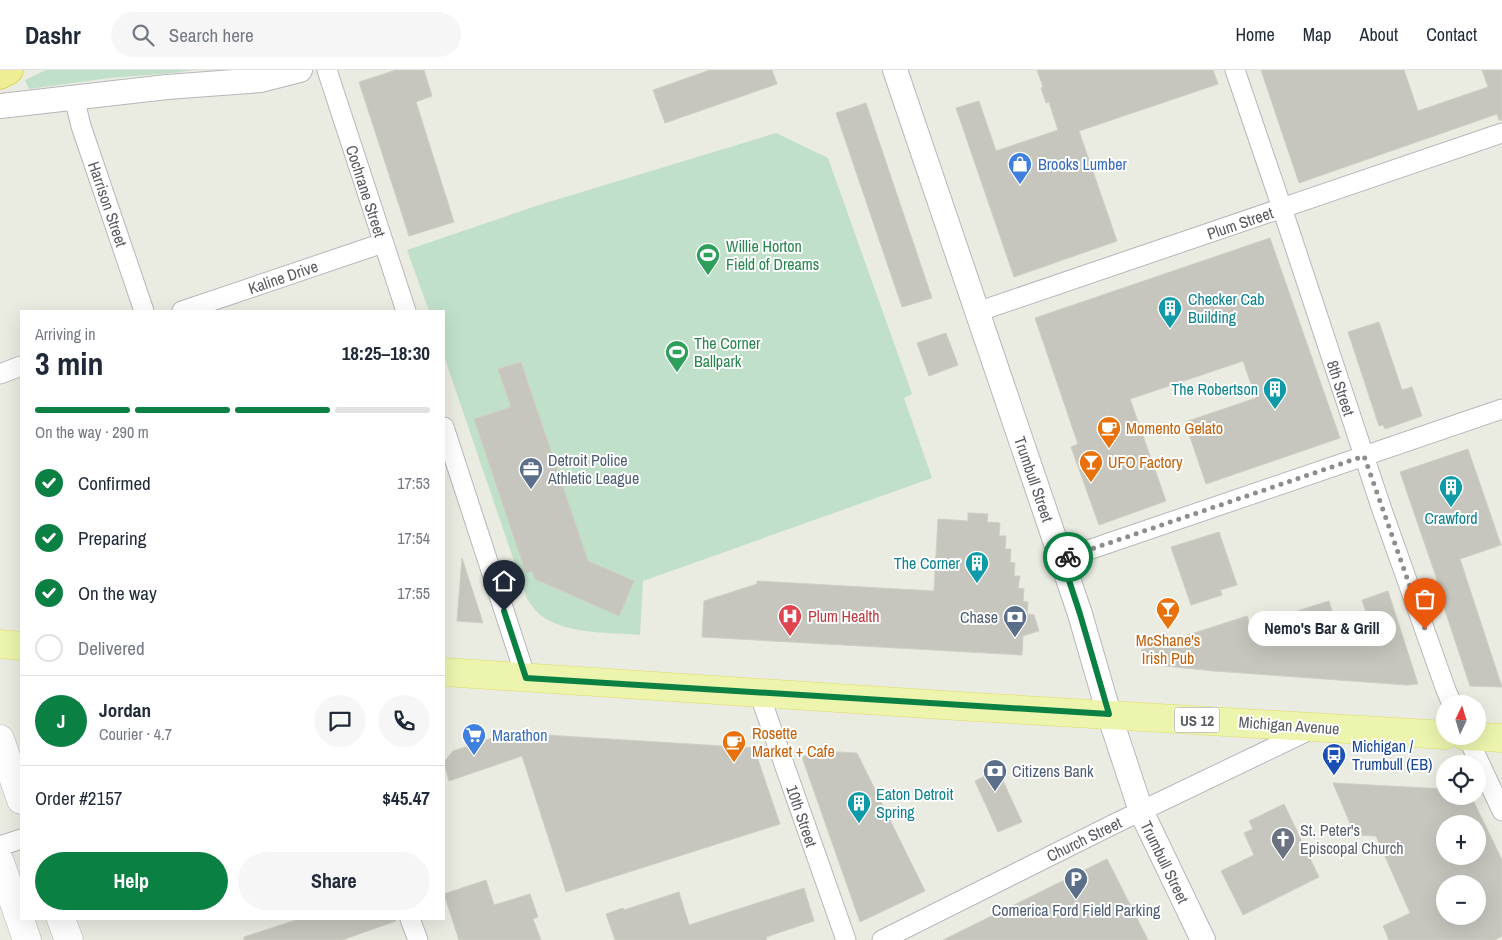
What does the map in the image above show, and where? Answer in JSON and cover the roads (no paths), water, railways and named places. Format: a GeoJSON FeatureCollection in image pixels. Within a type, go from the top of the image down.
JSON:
{"type":"FeatureCollection","features":[{"type":"Feature","properties":{"kind":"highway"},"geometry":{"type":"LineString","coordinates":[[0,75],[9,70]]}},
{"type":"Feature","properties":{"kind":"main road"},"geometry":{"type":"LineString","coordinates":[[0,644],[20,646]]}},
{"type":"Feature","properties":{"kind":"main road","name":"Michigan Avenue"},"geometry":{"type":"LineString","coordinates":[[445,672],[1436,734]]}},
{"type":"Feature","properties":{"kind":"main road"},"geometry":{"type":"LineString","coordinates":[[1486,737],[1502,738]]}},
{"type":"Feature","properties":{"kind":"main road"},"geometry":{"type":"LineString","coordinates":[[0,739],[12,793]]}},
{"type":"Feature","properties":{"kind":"main road"},"geometry":{"type":"LineString","coordinates":[[0,862],[20,920]]}},
{"type":"Feature","properties":{"kind":"main road"},"geometry":{"type":"LineString","coordinates":[[20,920],[27,940]]}},
{"type":"Feature","properties":{"kind":"main road"},"geometry":{"type":"LineString","coordinates":[[61,920],[69,940]]}},
{"type":"Feature","properties":{"kind":"street"},"geometry":{"type":"LineString","coordinates":[[0,106],[74,97],[261,80],[300,70]]}},
{"type":"Feature","properties":{"kind":"street","name":"Cochrane Street"},"geometry":{"type":"LineString","coordinates":[[327,70],[406,310]]}},
{"type":"Feature","properties":{"kind":"street","name":"Trumbull Street"},"geometry":{"type":"LineString","coordinates":[[895,70],[1062,559],[1109,714],[1141,811],[1204,940]]}},
{"type":"Feature","properties":{"kind":"street","name":"8th Street"},"geometry":{"type":"LineString","coordinates":[[1235,70],[1364,456],[1448,695]]}},
{"type":"Feature","properties":{"kind":"street","name":"Harrison Street"},"geometry":{"type":"LineString","coordinates":[[74,97],[144,310]]}},
{"type":"Feature","properties":{"kind":"street","name":"Plum Street"},"geometry":{"type":"LineString","coordinates":[[978,312],[1502,133]]}},
{"type":"Feature","properties":{"kind":"street","name":"Kaline Drive"},"geometry":{"type":"LineString","coordinates":[[185,310],[383,242]]}},
{"type":"Feature","properties":{"kind":"street"},"geometry":{"type":"LineString","coordinates":[[0,374],[20,366]]}},
{"type":"Feature","properties":{"kind":"street"},"geometry":{"type":"LineString","coordinates":[[1062,559],[1502,409]]}},
{"type":"Feature","properties":{"kind":"street"},"geometry":{"type":"LineString","coordinates":[[445,430],[526,678]]}},
{"type":"Feature","properties":{"kind":"street","name":"10th Street"},"geometry":{"type":"LineString","coordinates":[[759,693],[846,940]]}},
{"type":"Feature","properties":{"kind":"street","name":"Church Street"},"geometry":{"type":"LineString","coordinates":[[882,940],[1315,727]]}},
{"type":"Feature","properties":{"kind":"street"},"geometry":{"type":"LineString","coordinates":[[1471,745],[1502,810]]}},
{"type":"Feature","properties":{"kind":"street"},"geometry":{"type":"LineString","coordinates":[[0,846],[20,839]]}},
{"type":"Feature","properties":{"kind":"street"},"geometry":{"type":"LineString","coordinates":[[410,920],[418,940]]}},
{"type":"Feature","properties":{"kind":"place","name":"Brooks Lumber"},"geometry":{"type":"Point","coordinates":[1020,185]}},
{"type":"Feature","properties":{"kind":"place","name":"Willie Horton Field of Dreams"},"geometry":{"type":"Point","coordinates":[708,276]}},
{"type":"Feature","properties":{"kind":"place","name":"Checker Cab Building"},"geometry":{"type":"Point","coordinates":[1170,329]}},
{"type":"Feature","properties":{"kind":"place","name":"The Corner Ballpark"},"geometry":{"type":"Point","coordinates":[677,373]}},
{"type":"Feature","properties":{"kind":"place","name":"The Robertson"},"geometry":{"type":"Point","coordinates":[1275,410]}},
{"type":"Feature","properties":{"kind":"place","name":"Momento Gelato"},"geometry":{"type":"Point","coordinates":[1109,449]}},
{"type":"Feature","properties":{"kind":"place","name":"UFO Factory"},"geometry":{"type":"Point","coordinates":[1091,483]}},
{"type":"Feature","properties":{"kind":"place","name":"Detroit Police Athletic League"},"geometry":{"type":"Point","coordinates":[531,490]}},
{"type":"Feature","properties":{"kind":"place","name":"Crawford"},"geometry":{"type":"Point","coordinates":[1451,508]}},
{"type":"Feature","properties":{"kind":"place","name":"The Corner"},"geometry":{"type":"Point","coordinates":[977,584]}},
{"type":"Feature","properties":{"kind":"place","name":"Nemo's Bar & Grill"},"geometry":{"type":"Point","coordinates":[1425,629]}},
{"type":"Feature","properties":{"kind":"place","name":"McShane's Irish Pub"},"geometry":{"type":"Point","coordinates":[1168,630]}},
{"type":"Feature","properties":{"kind":"place","name":"Plum Health"},"geometry":{"type":"Point","coordinates":[790,637]}},
{"type":"Feature","properties":{"kind":"place","name":"Chase"},"geometry":{"type":"Point","coordinates":[1015,638]}},
{"type":"Feature","properties":{"kind":"place","name":"Marathon"},"geometry":{"type":"Point","coordinates":[474,756]}},
{"type":"Feature","properties":{"kind":"place","name":"Rosette Market + Cafe"},"geometry":{"type":"Point","coordinates":[734,763]}},
{"type":"Feature","properties":{"kind":"place","name":"Michigan / Trumbull (EB)"},"geometry":{"type":"Point","coordinates":[1334,776]}},
{"type":"Feature","properties":{"kind":"place","name":"Citizens Bank"},"geometry":{"type":"Point","coordinates":[995,792]}},
{"type":"Feature","properties":{"kind":"place","name":"Eaton Detroit Spring"},"geometry":{"type":"Point","coordinates":[859,824]}},
{"type":"Feature","properties":{"kind":"place","name":"St. Peter's Episcopal Church"},"geometry":{"type":"Point","coordinates":[1283,860]}},
{"type":"Feature","properties":{"kind":"place","name":"Comerica Ford Field Parking"},"geometry":{"type":"Point","coordinates":[1076,900]}}]}
